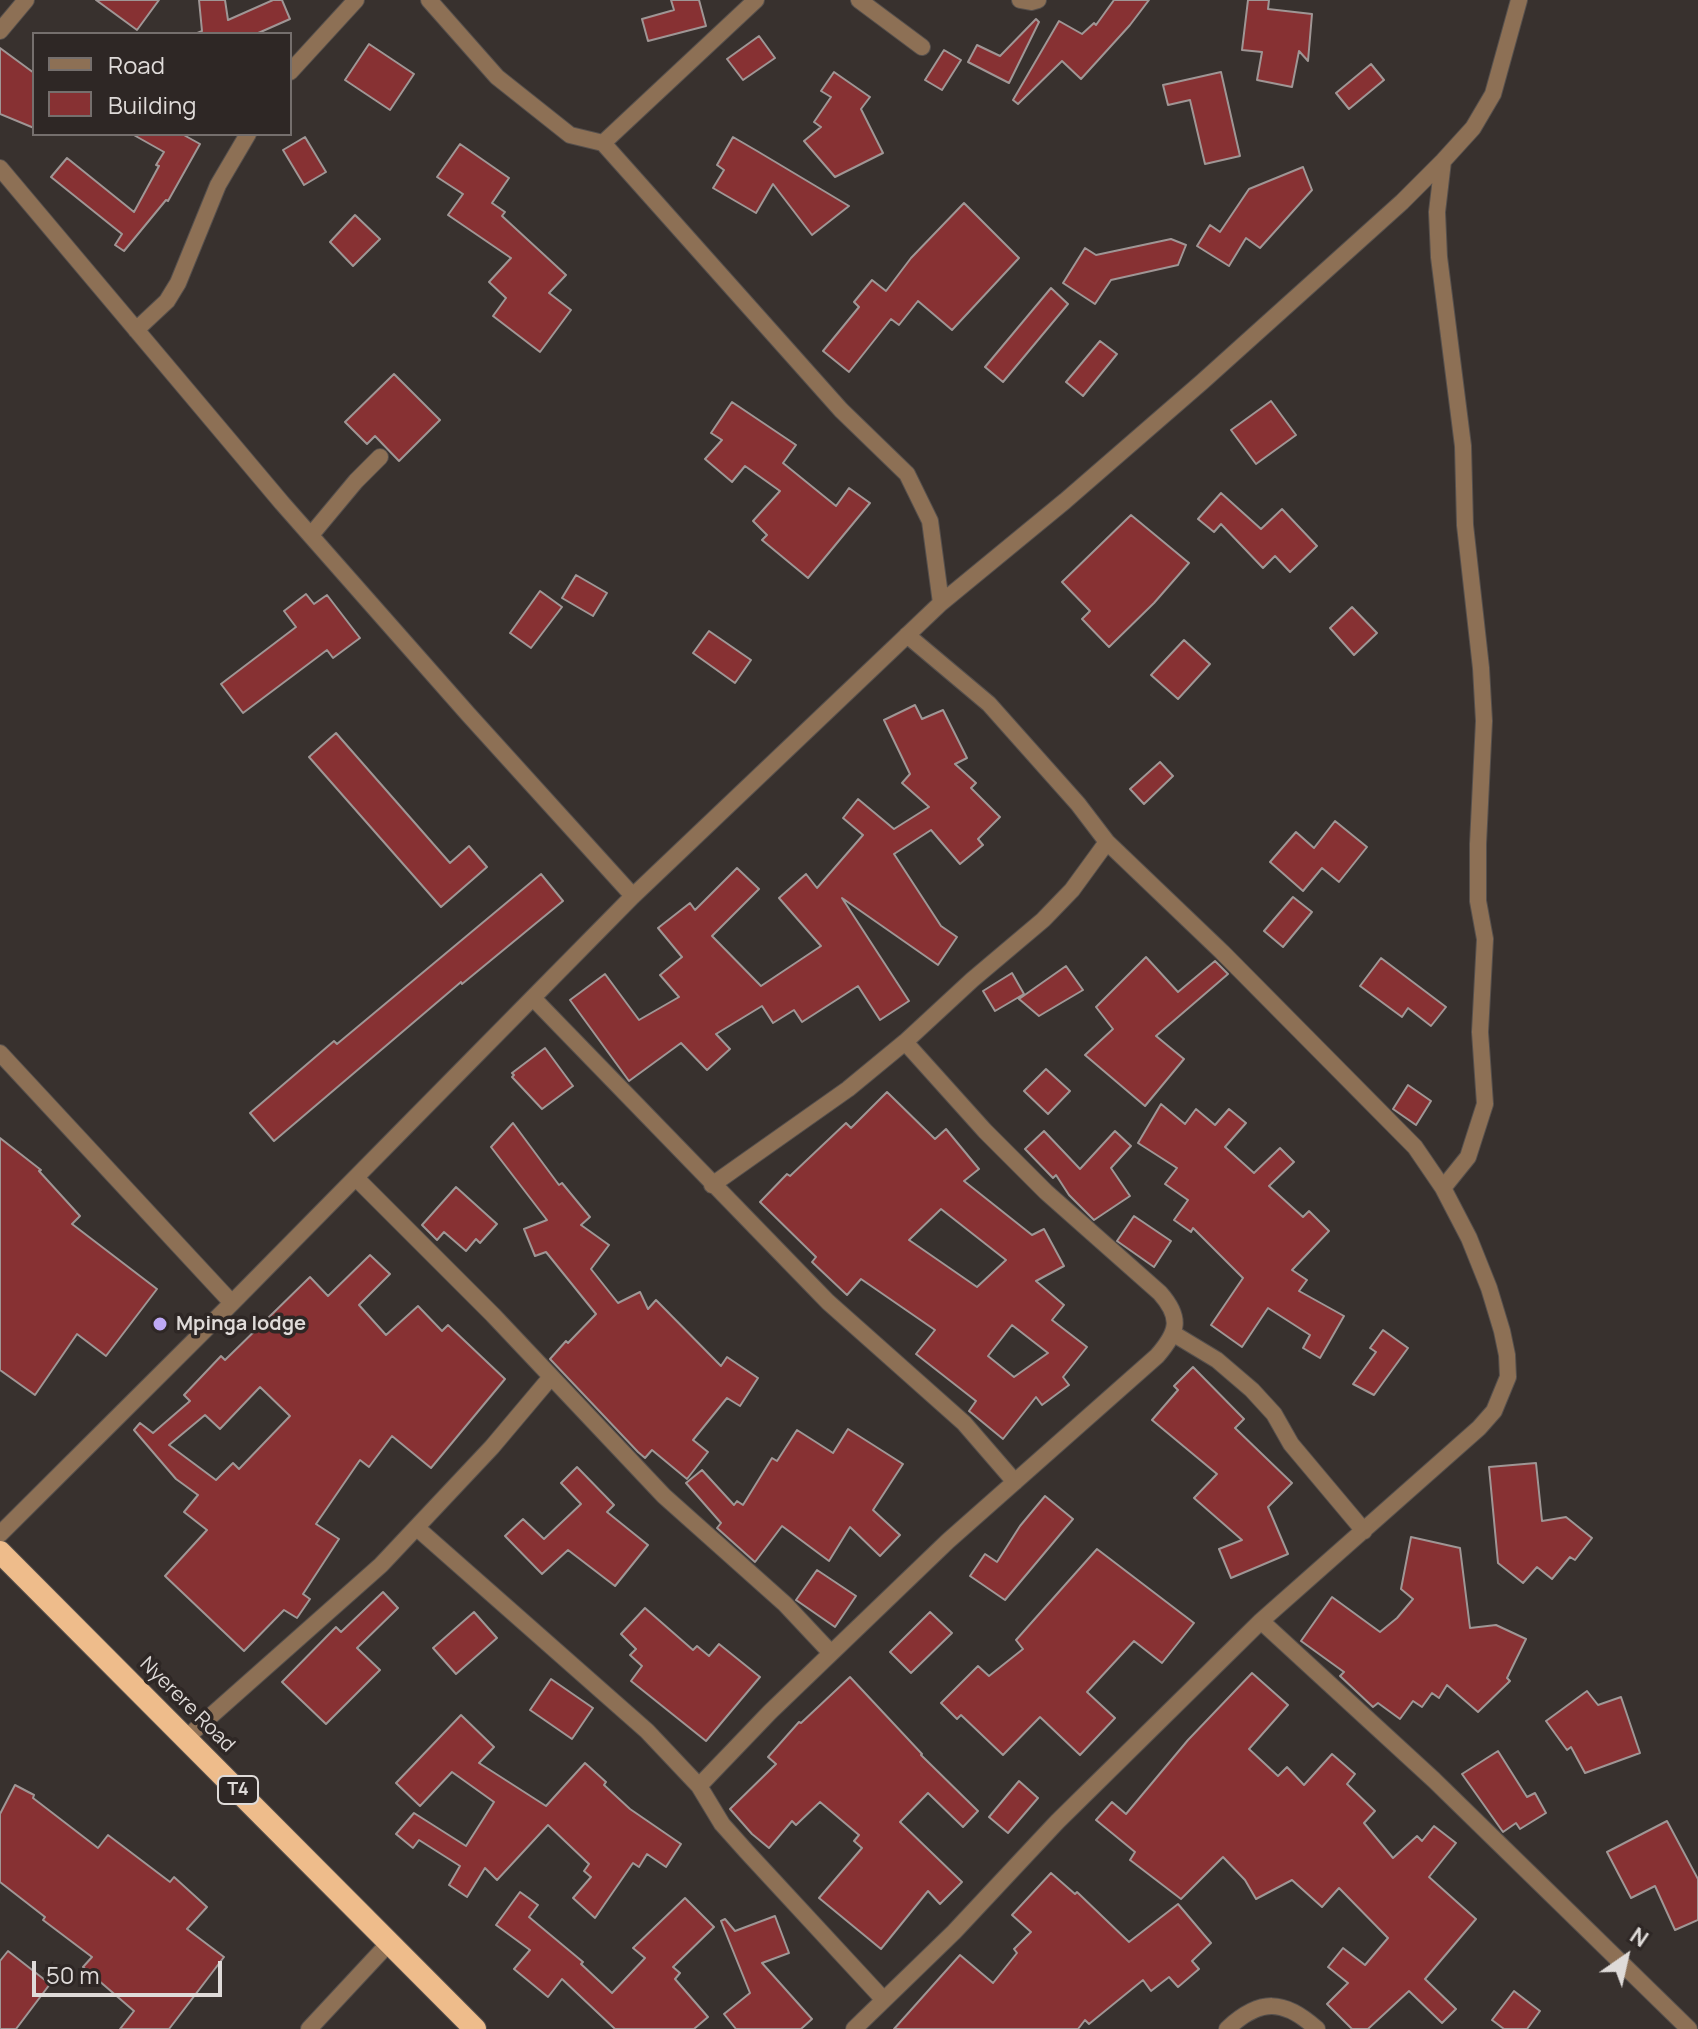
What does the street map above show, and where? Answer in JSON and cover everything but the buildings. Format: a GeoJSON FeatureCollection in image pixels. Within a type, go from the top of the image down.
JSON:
{"type":"FeatureCollection","features":[{"type":"Feature","properties":{"kind":"highway","name":"Nyerere Road"},"geometry":{"type":"LineString","coordinates":[[0,1552],[475,2029]]}},
{"type":"Feature","properties":{"kind":"street"},"geometry":{"type":"LineString","coordinates":[[0,31],[26,0]]}},
{"type":"Feature","properties":{"kind":"street"},"geometry":{"type":"LineString","coordinates":[[292,70],[356,0]]}},
{"type":"Feature","properties":{"kind":"street"},"geometry":{"type":"LineString","coordinates":[[429,0],[497,77],[570,135],[603,143],[841,410],[907,474],[930,521],[941,603]]}},
{"type":"Feature","properties":{"kind":"street"},"geometry":{"type":"LineString","coordinates":[[603,143],[756,0]]}},
{"type":"Feature","properties":{"kind":"street"},"geometry":{"type":"LineString","coordinates":[[859,0],[922,47]]}},
{"type":"Feature","properties":{"kind":"street"},"geometry":{"type":"LineString","coordinates":[[1020,0],[1038,0]]}},
{"type":"Feature","properties":{"kind":"street"},"geometry":{"type":"LineString","coordinates":[[0,1534],[633,896],[907,635],[1202,382],[1402,202],[1443,161],[1473,128],[1493,94],[1519,0]]}},
{"type":"Feature","properties":{"kind":"street"},"geometry":{"type":"LineString","coordinates":[[136,330],[167,301],[178,283],[218,185],[247,136]]}},
{"type":"Feature","properties":{"kind":"street"},"geometry":{"type":"LineString","coordinates":[[1443,161],[1437,212],[1439,257],[1463,446],[1465,525],[1484,721],[1478,901],[1485,939],[1480,1032],[1485,1104],[1468,1157],[1443,1188]]}},
{"type":"Feature","properties":{"kind":"street"},"geometry":{"type":"LineString","coordinates":[[0,168],[311,535],[633,896]]}},
{"type":"Feature","properties":{"kind":"street"},"geometry":{"type":"LineString","coordinates":[[311,535],[380,457]]}},
{"type":"Feature","properties":{"kind":"street"},"geometry":{"type":"LineString","coordinates":[[854,2029],[954,1932],[1057,1822],[1261,1621],[1479,1428],[1494,1411],[1508,1377],[1507,1355],[1489,1288],[1469,1238],[1443,1188],[1415,1147],[1222,952],[1107,842],[1078,804],[989,704],[907,635]]}},
{"type":"Feature","properties":{"kind":"street"},"geometry":{"type":"LineString","coordinates":[[712,1185],[848,1089],[905,1042],[1043,920],[1072,890],[1107,842]]}},
{"type":"Feature","properties":{"kind":"street"},"geometry":{"type":"LineString","coordinates":[[533,998],[828,1302],[948,1407],[1015,1482]]}},
{"type":"Feature","properties":{"kind":"street"},"geometry":{"type":"LineString","coordinates":[[699,1786],[948,1541],[1157,1356],[1174,1334],[1174,1312],[1160,1293],[1046,1192],[975,1120],[905,1042]]}},
{"type":"Feature","properties":{"kind":"street"},"geometry":{"type":"LineString","coordinates":[[0,1053],[232,1303]]}},
{"type":"Feature","properties":{"kind":"street"},"geometry":{"type":"LineString","coordinates":[[356,1178],[664,1496],[785,1604],[831,1653]]}},
{"type":"Feature","properties":{"kind":"street"},"geometry":{"type":"LineString","coordinates":[[1174,1334],[1217,1360],[1252,1390],[1274,1414],[1291,1444],[1364,1531]]}},
{"type":"Feature","properties":{"kind":"street"},"geometry":{"type":"LineString","coordinates":[[186,1738],[330,1612],[417,1528],[551,1377]]}},
{"type":"Feature","properties":{"kind":"street"},"geometry":{"type":"LineString","coordinates":[[417,1528],[647,1731],[699,1786],[722,1824],[884,2000]]}},
{"type":"Feature","properties":{"kind":"street"},"geometry":{"type":"LineString","coordinates":[[1261,1621],[1434,1780],[1689,2029]]}},
{"type":"Feature","properties":{"kind":"street"},"geometry":{"type":"LineString","coordinates":[[309,2029],[390,1942]]}},
{"type":"Feature","properties":{"kind":"street"},"geometry":{"type":"LineString","coordinates":[[1227,2029],[1253,2009],[1271,2005],[1300,2014],[1317,2029]]}},
{"type":"Feature","properties":{"kind":"place","name":"Mpinga lodge"},"geometry":{"type":"Point","coordinates":[160,1324]}}]}
